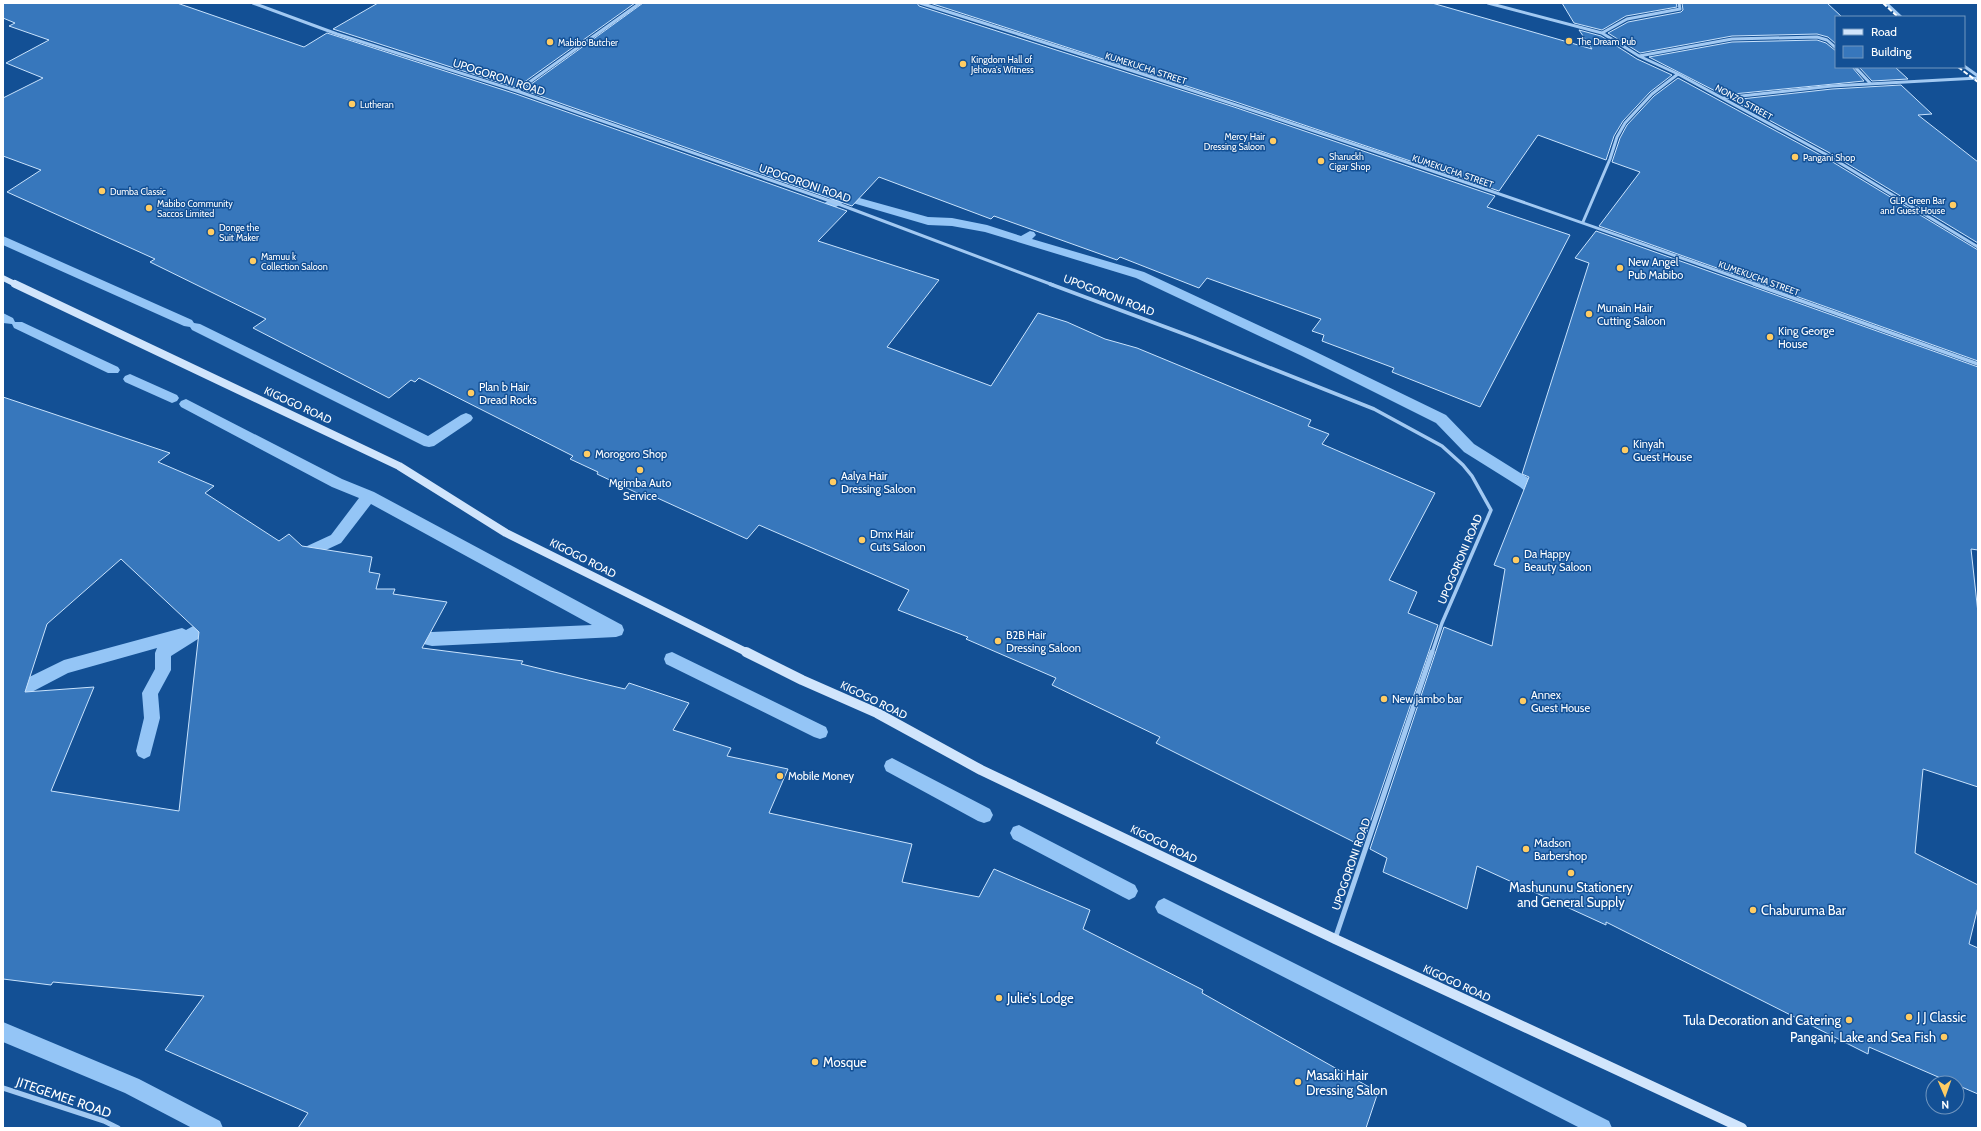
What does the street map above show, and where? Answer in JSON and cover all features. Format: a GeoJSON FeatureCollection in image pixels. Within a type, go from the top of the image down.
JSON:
{"type":"FeatureCollection","features":[{"type":"Feature","properties":{"kind":"main road","name":"KIGOGO ROAD"},"geometry":{"type":"LineString","coordinates":[[3,278],[399,466],[520,540],[802,680],[877,713],[981,770],[1335,940],[1742,1128]]}},
{"type":"Feature","properties":{"kind":"street","name":"UPOGORONI ROAD"},"geometry":{"type":"LineString","coordinates":[[253,3],[337,34],[517,91],[841,205],[1196,338],[1374,409],[1442,446],[1463,465],[1472,476],[1491,510],[1442,623],[1335,940]]}},
{"type":"Feature","properties":{"kind":"street"},"geometry":{"type":"LineString","coordinates":[[517,91],[640,3]]}},
{"type":"Feature","properties":{"kind":"street","name":"KUMEKUCHA STREET"},"geometry":{"type":"LineString","coordinates":[[920,3],[1087,56],[1583,222],[1978,364]]}},
{"type":"Feature","properties":{"kind":"street","name":"NONZO STREET"},"geometry":{"type":"LineString","coordinates":[[1488,3],[1602,33],[1639,56],[1678,74],[1827,155],[1978,247]]}},
{"type":"Feature","properties":{"kind":"street"},"geometry":{"type":"LineString","coordinates":[[1602,33],[1627,19],[1680,10],[1681,7],[1679,3]]}},
{"type":"Feature","properties":{"kind":"street"},"geometry":{"type":"LineString","coordinates":[[1886,3],[1900,16]]}},
{"type":"Feature","properties":{"kind":"street"},"geometry":{"type":"LineString","coordinates":[[1639,56],[1732,39],[1817,37],[1827,40],[1835,47]]}},
{"type":"Feature","properties":{"kind":"street"},"geometry":{"type":"LineString","coordinates":[[1965,67],[1978,77]]}},
{"type":"Feature","properties":{"kind":"street"},"geometry":{"type":"LineString","coordinates":[[1856,68],[1870,83]]}},
{"type":"Feature","properties":{"kind":"street"},"geometry":{"type":"LineString","coordinates":[[1583,222],[1610,159],[1617,137],[1625,123],[1652,94],[1678,74]]}},
{"type":"Feature","properties":{"kind":"street"},"geometry":{"type":"LineString","coordinates":[[1722,98],[1781,90],[1870,83],[1906,83],[1978,77]]}},
{"type":"Feature","properties":{"kind":"street","name":"JITEGEMEE ROAD"},"geometry":{"type":"LineString","coordinates":[[3,1088],[104,1121],[118,1128]]}},
{"type":"Feature","properties":{"kind":"building"},"geometry":{"type":"Polygon","coordinates":[[[3,3],[177,3],[304,47],[327,33],[516,94],[847,211],[818,241],[939,280],[887,347],[991,386],[1038,313],[1067,322],[1105,339],[1137,348],[1311,420],[1308,426],[1329,434],[1322,444],[1435,493],[1389,580],[1417,592],[1408,613],[1438,625],[1362,846],[1156,743],[1160,737],[1052,685],[1056,678],[966,639],[968,637],[898,610],[909,590],[759,525],[747,539],[653,496],[650,499],[597,474],[598,472],[570,459],[573,456],[419,378],[415,382],[411,380],[389,398],[253,328],[266,319],[150,262],[155,259],[7,192],[41,170],[3,156],[3,98],[43,78],[6,63],[49,40],[9,26],[15,23],[3,18],[3,3]]]}},
{"type":"Feature","properties":{"kind":"building"},"geometry":{"type":"Polygon","coordinates":[[[378,3],[635,3],[516,88],[333,29],[378,3]]]}},
{"type":"Feature","properties":{"kind":"building"},"geometry":{"type":"Polygon","coordinates":[[[643,3],[917,3],[919,6],[1234,107],[1495,196],[1487,207],[1570,235],[1480,407],[1392,372],[1394,368],[1322,341],[1324,335],[1312,331],[1321,319],[1207,278],[1199,288],[1120,257],[1117,260],[994,216],[991,219],[879,177],[852,206],[523,90],[643,3]]]}},
{"type":"Feature","properties":{"kind":"building"},"geometry":{"type":"Polygon","coordinates":[[[930,3],[1432,3],[1592,49],[1579,30],[1601,36],[1637,59],[1672,75],[1650,92],[1623,121],[1614,136],[1606,160],[1538,135],[1499,191],[1236,102],[930,3]]]}},
{"type":"Feature","properties":{"kind":"building"},"geometry":{"type":"Polygon","coordinates":[[[1562,3],[1676,3],[1677,7],[1626,16],[1602,30],[1574,23],[1562,3]]]}},
{"type":"Feature","properties":{"kind":"building"},"geometry":{"type":"Polygon","coordinates":[[[1682,3],[1827,3],[1841,16],[1835,16],[1835,43],[1828,37],[1817,34],[1732,36],[1640,53],[1608,33],[1628,22],[1681,12],[1683,10],[1682,3]]]}},
{"type":"Feature","properties":{"kind":"building"},"geometry":{"type":"Polygon","coordinates":[[[1817,40],[1826,43],[1835,50],[1835,68],[1853,68],[1864,81],[1723,95],[1649,57],[1732,42],[1817,40]]]}},
{"type":"Feature","properties":{"kind":"building"},"geometry":{"type":"Polygon","coordinates":[[[1860,68],[1896,68],[1908,79],[1872,81],[1860,68]]]}},
{"type":"Feature","properties":{"kind":"building"},"geometry":{"type":"Polygon","coordinates":[[[1678,78],[1826,158],[1978,250],[1978,361],[1599,226],[1640,172],[1612,162],[1620,138],[1627,125],[1654,96],[1678,78]]]}},
{"type":"Feature","properties":{"kind":"building"},"geometry":{"type":"Polygon","coordinates":[[[1901,85],[1932,114],[1918,115],[1978,162],[1978,243],[1828,152],[1732,100],[1832,89],[1901,85]]]}},
{"type":"Feature","properties":{"kind":"building"},"geometry":{"type":"Polygon","coordinates":[[[1596,231],[1978,367],[1978,550],[1971,549],[1978,613],[1978,787],[1923,769],[1915,853],[1978,885],[1978,907],[1969,944],[1978,948],[1978,1094],[1965,1088],[1965,1075],[1934,1075],[1869,1047],[1868,1054],[1606,922],[1606,925],[1477,866],[1467,909],[1383,872],[1387,858],[1370,849],[1444,627],[1492,646],[1505,569],[1494,565],[1529,477],[1522,474],[1589,263],[1575,258],[1596,231]]]}},
{"type":"Feature","properties":{"kind":"building"},"geometry":{"type":"Polygon","coordinates":[[[3,397],[170,453],[158,462],[214,486],[205,493],[279,541],[289,534],[302,546],[372,557],[369,572],[380,574],[376,589],[395,589],[393,594],[447,602],[422,648],[523,661],[521,664],[625,689],[629,683],[689,703],[673,730],[731,748],[727,756],[788,769],[769,813],[912,844],[902,882],[979,897],[994,869],[1090,910],[1083,929],[1203,990],[1202,993],[1378,1092],[1366,1128],[298,1128],[308,1113],[165,1050],[204,996],[53,982],[51,985],[3,979],[3,397]],[[121,559],[47,624],[25,692],[94,687],[51,791],[179,811],[199,632],[121,559]]]}},
{"type":"Feature","properties":{"kind":"waterway"},"geometry":{"type":"LineString","coordinates":[[812,216],[833,202],[845,197],[928,221],[952,222],[987,229],[1022,240]]}},
{"type":"Feature","properties":{"kind":"waterway"},"geometry":{"type":"LineString","coordinates":[[1022,240],[1030,235]]}},
{"type":"Feature","properties":{"kind":"waterway"},"geometry":{"type":"LineString","coordinates":[[3,240],[188,323]]}},
{"type":"Feature","properties":{"kind":"waterway"},"geometry":{"type":"LineString","coordinates":[[1022,240],[1140,275],[1307,353],[1441,419],[1469,448],[1525,483],[1542,497]]}},
{"type":"Feature","properties":{"kind":"waterway"},"geometry":{"type":"LineString","coordinates":[[3,317],[9,321]]}},
{"type":"Feature","properties":{"kind":"waterway"},"geometry":{"type":"LineString","coordinates":[[18,325],[113,370]]}},
{"type":"Feature","properties":{"kind":"waterway"},"geometry":{"type":"LineString","coordinates":[[196,327],[429,442],[466,418]]}},
{"type":"Feature","properties":{"kind":"waterway"},"geometry":{"type":"LineString","coordinates":[[130,379],[172,398]]}},
{"type":"Feature","properties":{"kind":"waterway"},"geometry":{"type":"LineString","coordinates":[[186,404],[337,483],[369,496]]}},
{"type":"Feature","properties":{"kind":"waterway"},"geometry":{"type":"LineString","coordinates":[[297,557],[336,539],[369,496]]}},
{"type":"Feature","properties":{"kind":"waterway"},"geometry":{"type":"LineString","coordinates":[[369,496],[616,630],[432,639],[408,634]]}},
{"type":"Feature","properties":{"kind":"waterway"},"geometry":{"type":"LineString","coordinates":[[144,751],[152,718],[150,693],[163,670],[163,653],[195,632],[218,632]]}},
{"type":"Feature","properties":{"kind":"waterway"},"geometry":{"type":"LineString","coordinates":[[3,693],[20,690],[64,667],[182,635]]}},
{"type":"Feature","properties":{"kind":"waterway"},"geometry":{"type":"LineString","coordinates":[[672,659],[820,732]]}},
{"type":"Feature","properties":{"kind":"waterway"},"geometry":{"type":"LineString","coordinates":[[892,766],[984,815]]}},
{"type":"Feature","properties":{"kind":"waterway"},"geometry":{"type":"LineString","coordinates":[[1019,833],[1129,891]]}},
{"type":"Feature","properties":{"kind":"waterway"},"geometry":{"type":"LineString","coordinates":[[1164,907],[1602,1128]]}},
{"type":"Feature","properties":{"kind":"waterway"},"geometry":{"type":"LineString","coordinates":[[3,1032],[132,1086],[213,1128]]}},
{"type":"Feature","properties":{"kind":"railway"},"geometry":{"type":"LineString","coordinates":[[1883,3],[1897,16]]}},
{"type":"Feature","properties":{"kind":"railway"},"geometry":{"type":"LineString","coordinates":[[1959,68],[1978,82]]}},
{"type":"Feature","properties":{"kind":"place","name":"The Dream Pub"},"geometry":{"type":"Point","coordinates":[1569,41]}},
{"type":"Feature","properties":{"kind":"place","name":"Mabibo Butcher"},"geometry":{"type":"Point","coordinates":[550,42]}},
{"type":"Feature","properties":{"kind":"place","name":"Kingdom Hall of Jehova's Witness"},"geometry":{"type":"Point","coordinates":[963,64]}},
{"type":"Feature","properties":{"kind":"place","name":"Lutheran"},"geometry":{"type":"Point","coordinates":[352,104]}},
{"type":"Feature","properties":{"kind":"place","name":"Mercy Hair Dressing Saloon"},"geometry":{"type":"Point","coordinates":[1273,141]}},
{"type":"Feature","properties":{"kind":"place","name":"Pangani Shop"},"geometry":{"type":"Point","coordinates":[1795,157]}},
{"type":"Feature","properties":{"kind":"place","name":"Sharuckh Cigar Shop"},"geometry":{"type":"Point","coordinates":[1321,161]}},
{"type":"Feature","properties":{"kind":"place","name":"Dumba Classic"},"geometry":{"type":"Point","coordinates":[102,191]}},
{"type":"Feature","properties":{"kind":"place","name":"GLP Green Bar and Guest House"},"geometry":{"type":"Point","coordinates":[1953,205]}},
{"type":"Feature","properties":{"kind":"place","name":"Mabibo Community Saccos Limited"},"geometry":{"type":"Point","coordinates":[149,208]}},
{"type":"Feature","properties":{"kind":"place","name":"Donge the Suit Maker"},"geometry":{"type":"Point","coordinates":[211,232]}},
{"type":"Feature","properties":{"kind":"place","name":"Mamuu k Collection Saloon"},"geometry":{"type":"Point","coordinates":[253,261]}},
{"type":"Feature","properties":{"kind":"place","name":"New Angel Pub Mabibo"},"geometry":{"type":"Point","coordinates":[1620,268]}},
{"type":"Feature","properties":{"kind":"place","name":"Munain Hair Cutting Saloon"},"geometry":{"type":"Point","coordinates":[1589,314]}},
{"type":"Feature","properties":{"kind":"place","name":"King George House"},"geometry":{"type":"Point","coordinates":[1770,337]}},
{"type":"Feature","properties":{"kind":"place","name":"Plan b Hair Dread Rocks"},"geometry":{"type":"Point","coordinates":[471,393]}},
{"type":"Feature","properties":{"kind":"place","name":"Kinyah Guest House"},"geometry":{"type":"Point","coordinates":[1625,450]}},
{"type":"Feature","properties":{"kind":"place","name":"Morogoro Shop"},"geometry":{"type":"Point","coordinates":[587,454]}},
{"type":"Feature","properties":{"kind":"place","name":"Mgimba Auto Service"},"geometry":{"type":"Point","coordinates":[640,470]}},
{"type":"Feature","properties":{"kind":"place","name":"Aalya Hair Dressing Saloon"},"geometry":{"type":"Point","coordinates":[833,482]}},
{"type":"Feature","properties":{"kind":"place","name":"Dmx Hair Cuts Saloon"},"geometry":{"type":"Point","coordinates":[862,540]}},
{"type":"Feature","properties":{"kind":"place","name":"Da Happy Beauty Saloon"},"geometry":{"type":"Point","coordinates":[1516,560]}},
{"type":"Feature","properties":{"kind":"place","name":"B2B Hair Dressing Saloon"},"geometry":{"type":"Point","coordinates":[998,641]}},
{"type":"Feature","properties":{"kind":"place","name":"New jambo bar"},"geometry":{"type":"Point","coordinates":[1384,699]}},
{"type":"Feature","properties":{"kind":"place","name":"Annex Guest House"},"geometry":{"type":"Point","coordinates":[1523,701]}},
{"type":"Feature","properties":{"kind":"place","name":"Mobile Money"},"geometry":{"type":"Point","coordinates":[780,776]}},
{"type":"Feature","properties":{"kind":"place","name":"Madson Barbershop"},"geometry":{"type":"Point","coordinates":[1526,849]}},
{"type":"Feature","properties":{"kind":"place","name":"Mashununu Stationery and General Supply"},"geometry":{"type":"Point","coordinates":[1571,873]}},
{"type":"Feature","properties":{"kind":"place","name":"Chaburuma Bar"},"geometry":{"type":"Point","coordinates":[1753,910]}},
{"type":"Feature","properties":{"kind":"place","name":"Julie's Lodge"},"geometry":{"type":"Point","coordinates":[999,998]}},
{"type":"Feature","properties":{"kind":"place","name":"J J Classic"},"geometry":{"type":"Point","coordinates":[1909,1017]}},
{"type":"Feature","properties":{"kind":"place","name":"Tula Decoration and Catering"},"geometry":{"type":"Point","coordinates":[1849,1020]}},
{"type":"Feature","properties":{"kind":"place","name":"Pangani, Lake and Sea Fish"},"geometry":{"type":"Point","coordinates":[1944,1037]}},
{"type":"Feature","properties":{"kind":"place","name":"Mosque"},"geometry":{"type":"Point","coordinates":[815,1062]}},
{"type":"Feature","properties":{"kind":"place","name":"Masaki Hair Dressing Salon"},"geometry":{"type":"Point","coordinates":[1298,1082]}}]}
